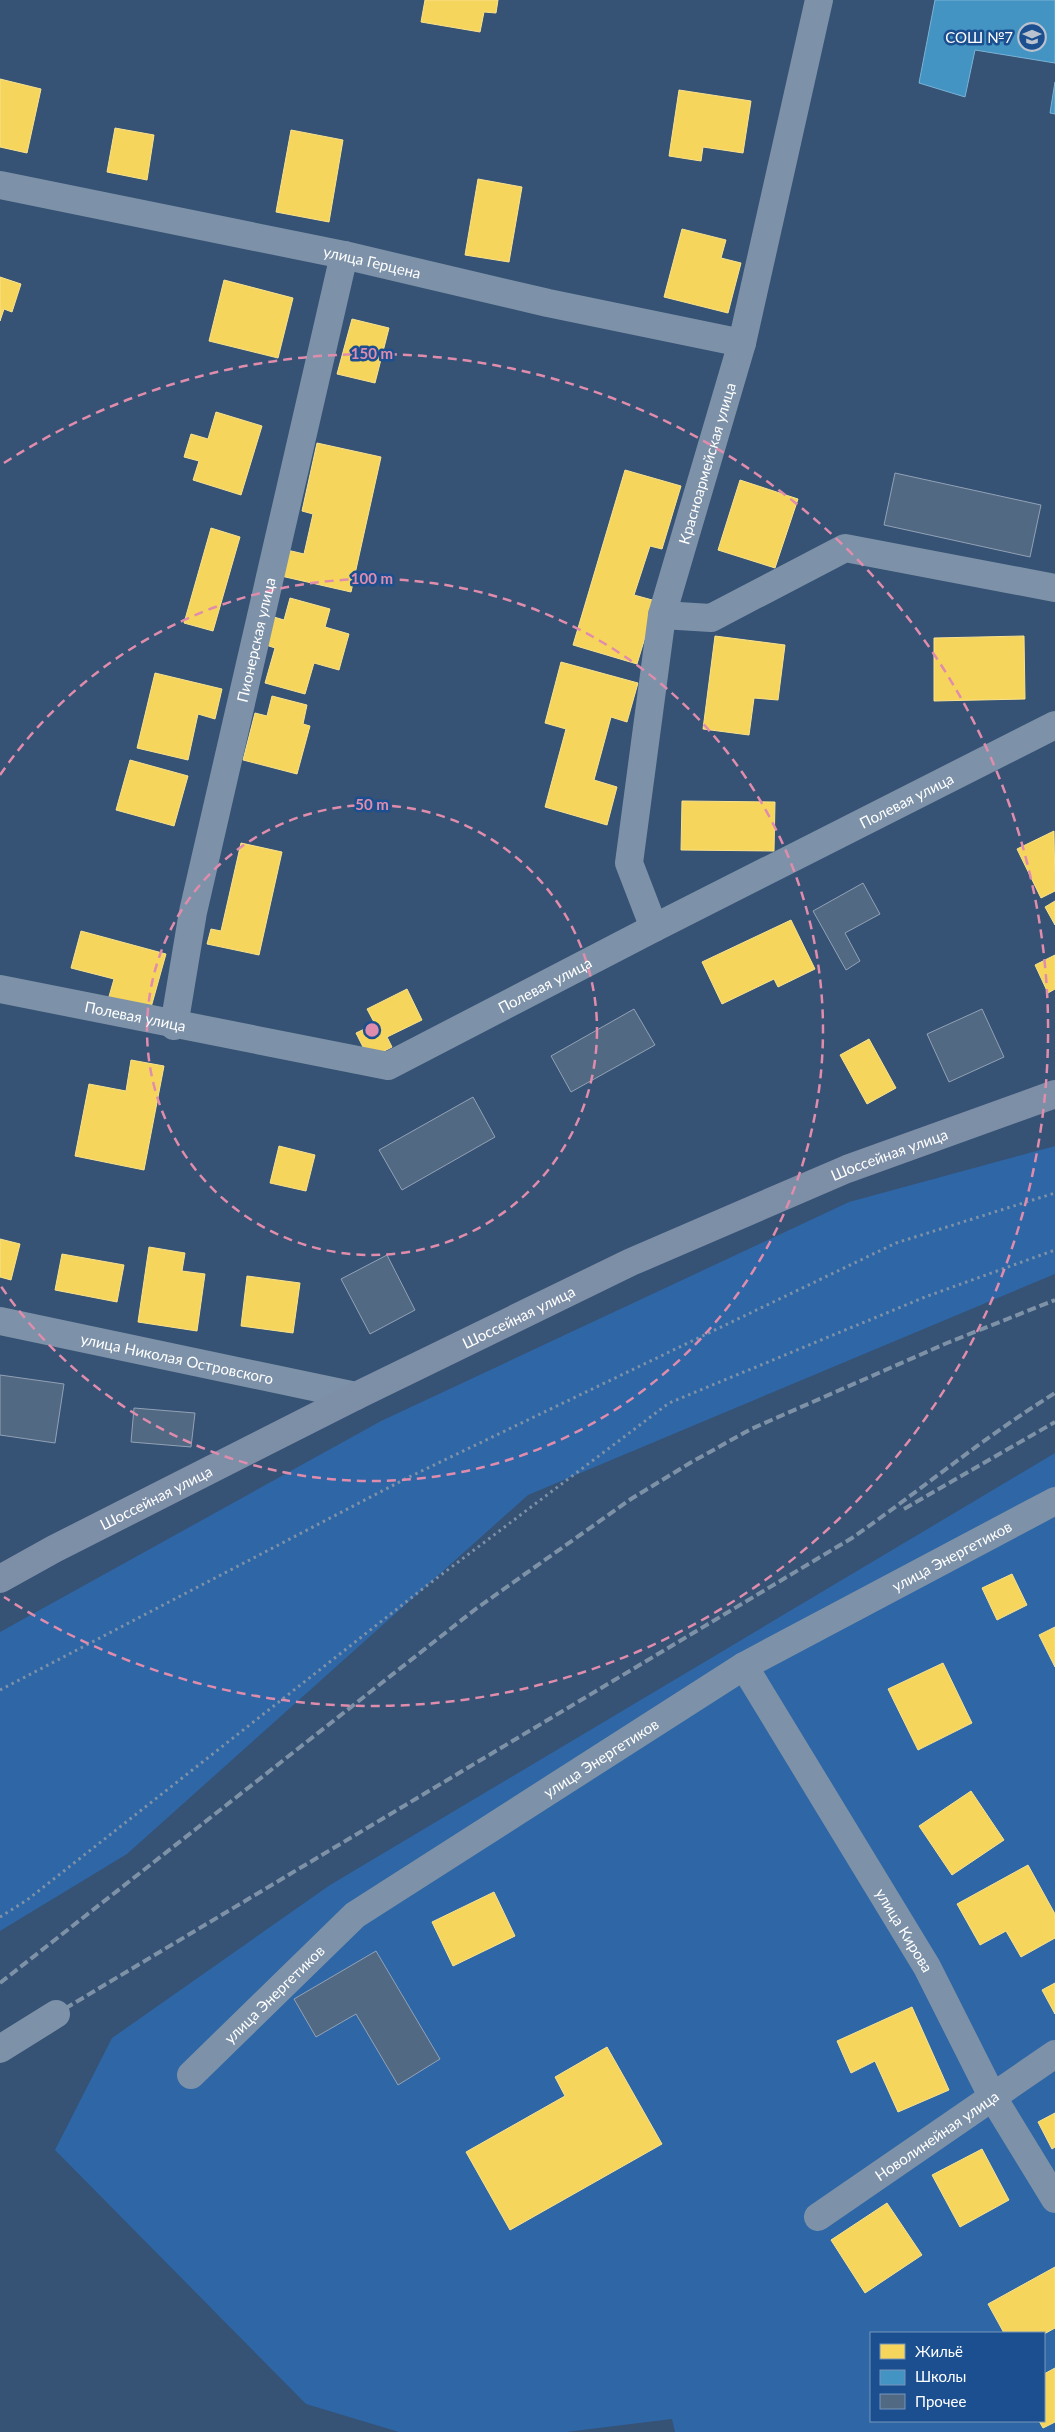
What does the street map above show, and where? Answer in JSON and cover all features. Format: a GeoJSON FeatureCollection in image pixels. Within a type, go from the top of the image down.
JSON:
{"type":"FeatureCollection","features":[{"type":"Feature","properties":{"kind":"main road","name":"Шоссейная улица"},"geometry":{"type":"LineString","coordinates":[[0,1579],[54,1549],[356,1396],[631,1262],[847,1169],[1055,1094]]}},
{"type":"Feature","properties":{"kind":"street","name":"Красноармейская улица"},"geometry":{"type":"LineString","coordinates":[[654,928],[629,864],[662,615],[742,343],[819,0]]}},
{"type":"Feature","properties":{"kind":"street","name":"улица Герцена"},"geometry":{"type":"LineString","coordinates":[[0,185],[344,255],[548,303],[742,343]]}},
{"type":"Feature","properties":{"kind":"street","name":"Пионерская улица"},"geometry":{"type":"LineString","coordinates":[[174,1026],[193,912],[344,255]]}},
{"type":"Feature","properties":{"kind":"street"},"geometry":{"type":"LineString","coordinates":[[662,615],[711,618],[846,548],[1055,588]]}},
{"type":"Feature","properties":{"kind":"street","name":"Полевая улица"},"geometry":{"type":"LineString","coordinates":[[0,989],[174,1026],[388,1066],[654,928],[1055,725]]}},
{"type":"Feature","properties":{"kind":"street","name":"улица Николая Островского"},"geometry":{"type":"LineString","coordinates":[[0,1321],[356,1396]]}},
{"type":"Feature","properties":{"kind":"street","name":"улица Энергетиков"},"geometry":{"type":"LineString","coordinates":[[191,2075],[355,1915],[744,1666],[1055,1501]]}},
{"type":"Feature","properties":{"kind":"street","name":"улица Кирова"},"geometry":{"type":"LineString","coordinates":[[744,1666],[927,1967],[992,2096],[1055,2199]]}},
{"type":"Feature","properties":{"kind":"street"},"geometry":{"type":"LineString","coordinates":[[0,2049],[56,2014]]}},
{"type":"Feature","properties":{"kind":"street","name":"Новолинейная улица"},"geometry":{"type":"LineString","coordinates":[[818,2217],[1055,2054]]}},
{"type":"Feature","properties":{"kind":"path"},"geometry":{"type":"LineString","coordinates":[[0,1690],[407,1478],[896,1243],[1055,1192]]}},
{"type":"Feature","properties":{"kind":"path"},"geometry":{"type":"LineString","coordinates":[[0,1917],[27,1900],[425,1587],[669,1403],[925,1297],[1055,1250]]}},
{"type":"Feature","properties":{"kind":"shaded area"},"geometry":{"type":"Polygon","coordinates":[[[1055,1146],[1055,1274],[528,1495],[127,1854],[0,1931],[0,1632],[381,1421],[849,1202],[1055,1146]]]}},
{"type":"Feature","properties":{"kind":"shaded area"},"geometry":{"type":"Polygon","coordinates":[[[1055,1453],[1055,2432],[675,2432],[672,2419],[566,2432],[399,2432],[306,2404],[55,2150],[112,2038],[330,1885],[1055,1453]]]}},
{"type":"Feature","properties":{"kind":"building: Жильё"},"geometry":{"type":"Polygon","coordinates":[[[425,0],[498,0],[496,13],[484,12],[480,32],[421,22],[425,0]]]}},
{"type":"Feature","properties":{"kind":"building: Жильё"},"geometry":{"type":"Polygon","coordinates":[[[0,79],[41,89],[27,153],[0,147],[0,79]]]}},
{"type":"Feature","properties":{"kind":"building: Жильё"},"geometry":{"type":"Polygon","coordinates":[[[679,90],[751,101],[743,153],[703,147],[701,161],[669,156],[679,90]]]}},
{"type":"Feature","properties":{"kind":"building: Жильё"},"geometry":{"type":"Polygon","coordinates":[[[115,128],[154,135],[147,180],[107,172],[115,128]]]}},
{"type":"Feature","properties":{"kind":"building: Жильё"},"geometry":{"type":"Polygon","coordinates":[[[291,130],[343,140],[329,222],[276,212],[291,130]]]}},
{"type":"Feature","properties":{"kind":"building: Жильё"},"geometry":{"type":"Polygon","coordinates":[[[478,179],[522,187],[509,262],[465,255],[478,179]]]}},
{"type":"Feature","properties":{"kind":"building: Жильё"},"geometry":{"type":"Polygon","coordinates":[[[682,229],[726,240],[721,258],[741,263],[728,313],[664,297],[682,229]]]}},
{"type":"Feature","properties":{"kind":"building: Жильё"},"geometry":{"type":"Polygon","coordinates":[[[0,277],[21,284],[12,312],[4,309],[0,321],[0,277]]]}},
{"type":"Feature","properties":{"kind":"building: Жильё"},"geometry":{"type":"Polygon","coordinates":[[[224,280],[293,298],[278,358],[209,341],[224,280]]]}},
{"type":"Feature","properties":{"kind":"building: Жильё"},"geometry":{"type":"Polygon","coordinates":[[[352,319],[389,328],[375,383],[337,374],[352,319]]]}},
{"type":"Feature","properties":{"kind":"building: Жильё"},"geometry":{"type":"Polygon","coordinates":[[[216,412],[262,426],[241,495],[193,480],[199,461],[184,457],[191,434],[208,439],[216,412]]]}},
{"type":"Feature","properties":{"kind":"building: Жильё"},"geometry":{"type":"Polygon","coordinates":[[[317,443],[381,457],[351,592],[281,576],[287,550],[304,554],[313,514],[302,511],[317,443]]]}},
{"type":"Feature","properties":{"kind":"building: Жильё"},"geometry":{"type":"Polygon","coordinates":[[[625,470],[681,486],[662,549],[650,546],[634,595],[656,601],[637,664],[573,645],[625,470]]]}},
{"type":"Feature","properties":{"kind":"building: Жильё"},"geometry":{"type":"Polygon","coordinates":[[[740,480],[798,499],[775,568],[718,550],[740,480]]]}},
{"type":"Feature","properties":{"kind":"building: Жильё"},"geometry":{"type":"Polygon","coordinates":[[[211,528],[240,537],[213,631],[184,623],[211,528]]]}},
{"type":"Feature","properties":{"kind":"building: Жильё"},"geometry":{"type":"Polygon","coordinates":[[[290,598],[330,609],[325,627],[349,634],[339,670],[314,663],[305,694],[265,683],[275,648],[266,645],[274,617],[284,620],[290,598]]]}},
{"type":"Feature","properties":{"kind":"building: Жильё"},"geometry":{"type":"Polygon","coordinates":[[[715,636],[785,645],[778,700],[754,698],[749,735],[703,729],[715,636]]]}},
{"type":"Feature","properties":{"kind":"building: Жильё"},"geometry":{"type":"Polygon","coordinates":[[[1024,636],[1025,699],[934,701],[934,638],[1024,636]]]}},
{"type":"Feature","properties":{"kind":"building: Жильё"},"geometry":{"type":"Polygon","coordinates":[[[561,662],[638,683],[627,722],[611,717],[594,780],[617,787],[607,825],[545,807],[566,729],[545,723],[561,662]]]}},
{"type":"Feature","properties":{"kind":"building: Жильё"},"geometry":{"type":"Polygon","coordinates":[[[155,673],[222,689],[215,719],[198,714],[188,760],[137,748],[155,673]]]}},
{"type":"Feature","properties":{"kind":"building: Жильё"},"geometry":{"type":"Polygon","coordinates":[[[272,696],[307,705],[303,724],[310,726],[297,774],[243,760],[255,713],[267,716],[272,696]]]}},
{"type":"Feature","properties":{"kind":"building: Жильё"},"geometry":{"type":"Polygon","coordinates":[[[130,760],[188,776],[174,826],[116,810],[130,760]]]}},
{"type":"Feature","properties":{"kind":"building: Жильё"},"geometry":{"type":"Polygon","coordinates":[[[682,801],[775,802],[774,851],[681,850],[682,801]]]}},
{"type":"Feature","properties":{"kind":"building: Жильё"},"geometry":{"type":"Polygon","coordinates":[[[1054,831],[1055,891],[1041,898],[1017,849],[1054,831]]]}},
{"type":"Feature","properties":{"kind":"building: Жильё"},"geometry":{"type":"Polygon","coordinates":[[[241,843],[282,852],[259,955],[207,944],[211,929],[221,931],[241,843]]]}},
{"type":"Feature","properties":{"kind":"building: Жильё"},"geometry":{"type":"Polygon","coordinates":[[[1055,901],[1055,925],[1045,907],[1055,901]]]}},
{"type":"Feature","properties":{"kind":"building: Жильё"},"geometry":{"type":"Polygon","coordinates":[[[791,920],[815,969],[778,987],[774,979],[722,1004],[702,962],[791,920]]]}},
{"type":"Feature","properties":{"kind":"building: Жильё"},"geometry":{"type":"Polygon","coordinates":[[[81,931],[166,954],[150,1011],[108,1000],[114,979],[71,968],[81,931]]]}},
{"type":"Feature","properties":{"kind":"building: Жильё"},"geometry":{"type":"Polygon","coordinates":[[[1055,955],[1055,989],[1048,993],[1035,965],[1055,955]]]}},
{"type":"Feature","properties":{"kind":"building: Жильё"},"geometry":{"type":"Polygon","coordinates":[[[407,989],[422,1020],[387,1037],[392,1047],[369,1059],[356,1033],[375,1024],[367,1009],[407,989]]]}},
{"type":"Feature","properties":{"kind":"building: Жильё"},"geometry":{"type":"Polygon","coordinates":[[[869,1039],[896,1088],[867,1104],[840,1055],[869,1039]]]}},
{"type":"Feature","properties":{"kind":"building: Жильё"},"geometry":{"type":"Polygon","coordinates":[[[131,1060],[164,1066],[144,1170],[75,1156],[89,1084],[126,1091],[131,1060]]]}},
{"type":"Feature","properties":{"kind":"building: Жильё"},"geometry":{"type":"Polygon","coordinates":[[[279,1146],[315,1155],[306,1191],[270,1183],[279,1146]]]}},
{"type":"Feature","properties":{"kind":"building: Жильё"},"geometry":{"type":"Polygon","coordinates":[[[0,1239],[20,1244],[11,1280],[0,1277],[0,1239]]]}},
{"type":"Feature","properties":{"kind":"building: Жильё"},"geometry":{"type":"Polygon","coordinates":[[[149,1247],[185,1253],[182,1271],[205,1274],[197,1331],[138,1322],[149,1247]]]}},
{"type":"Feature","properties":{"kind":"building: Жильё"},"geometry":{"type":"Polygon","coordinates":[[[62,1254],[124,1265],[117,1302],[55,1290],[62,1254]]]}},
{"type":"Feature","properties":{"kind":"building: Жильё"},"geometry":{"type":"Polygon","coordinates":[[[247,1276],[300,1283],[293,1333],[241,1326],[247,1276]]]}},
{"type":"Feature","properties":{"kind":"building: Жильё"},"geometry":{"type":"Polygon","coordinates":[[[1012,1574],[1027,1605],[997,1620],[982,1588],[1012,1574]]]}},
{"type":"Feature","properties":{"kind":"building: Жильё"},"geometry":{"type":"Polygon","coordinates":[[[1055,1627],[1055,1667],[1039,1635],[1055,1627]]]}},
{"type":"Feature","properties":{"kind":"building: Жильё"},"geometry":{"type":"Polygon","coordinates":[[[943,1663],[972,1723],[918,1750],[888,1689],[943,1663]]]}},
{"type":"Feature","properties":{"kind":"building: Жильё"},"geometry":{"type":"Polygon","coordinates":[[[971,1791],[1004,1840],[952,1875],[919,1826],[971,1791]]]}},
{"type":"Feature","properties":{"kind":"building: Жильё"},"geometry":{"type":"Polygon","coordinates":[[[1028,1865],[1055,1914],[1055,1938],[1021,1957],[1006,1931],[980,1945],[957,1904],[1028,1865]]]}},
{"type":"Feature","properties":{"kind":"building: Жильё"},"geometry":{"type":"Polygon","coordinates":[[[494,1892],[515,1936],[453,1966],[432,1922],[494,1892]]]}},
{"type":"Feature","properties":{"kind":"building: Жильё"},"geometry":{"type":"Polygon","coordinates":[[[1055,1983],[1055,2014],[1042,1990],[1055,1983]]]}},
{"type":"Feature","properties":{"kind":"building: Жильё"},"geometry":{"type":"Polygon","coordinates":[[[912,2007],[949,2090],[898,2112],[875,2061],[851,2073],[837,2041],[912,2007]]]}},
{"type":"Feature","properties":{"kind":"building: Жильё"},"geometry":{"type":"Polygon","coordinates":[[[607,2047],[662,2144],[510,2230],[466,2152],[565,2096],[555,2077],[607,2047]]]}},
{"type":"Feature","properties":{"kind":"building: Жильё"},"geometry":{"type":"Polygon","coordinates":[[[1055,2113],[1055,2147],[1052,2149],[1038,2122],[1055,2113]]]}},
{"type":"Feature","properties":{"kind":"building: Жильё"},"geometry":{"type":"Polygon","coordinates":[[[982,2149],[1009,2200],[960,2227],[932,2175],[982,2149]]]}},
{"type":"Feature","properties":{"kind":"building: Жильё"},"geometry":{"type":"Polygon","coordinates":[[[887,2203],[922,2255],[865,2293],[831,2240],[887,2203]]]}},
{"type":"Feature","properties":{"kind":"building: Жильё"},"geometry":{"type":"Polygon","coordinates":[[[1055,2267],[1055,2328],[1045,2333],[1003,2332],[988,2304],[1055,2267]]]}},
{"type":"Feature","properties":{"kind":"building: Жильё"},"geometry":{"type":"Polygon","coordinates":[[[1055,2368],[1055,2422],[1043,2428],[1040,2422],[1045,2422],[1045,2373],[1055,2368]]]}},
{"type":"Feature","properties":{"kind":"building: Школы"},"geometry":{"type":"Polygon","coordinates":[[[935,0],[1055,0],[1055,63],[975,50],[965,97],[919,83],[935,0]]]}},
{"type":"Feature","properties":{"kind":"building: Школы"},"geometry":{"type":"Polygon","coordinates":[[[1055,82],[1055,114],[1050,113],[1055,82]]]}},
{"type":"Feature","properties":{"kind":"building: Прочее"},"geometry":{"type":"Polygon","coordinates":[[[895,473],[1041,505],[1030,557],[884,525],[895,473]]]}},
{"type":"Feature","properties":{"kind":"building: Прочее"},"geometry":{"type":"Polygon","coordinates":[[[863,883],[880,914],[845,933],[860,961],[846,970],[813,911],[863,883]]]}},
{"type":"Feature","properties":{"kind":"building: Прочее"},"geometry":{"type":"Polygon","coordinates":[[[634,1009],[655,1045],[571,1092],[551,1056],[634,1009]]]}},
{"type":"Feature","properties":{"kind":"building: Прочее"},"geometry":{"type":"Polygon","coordinates":[[[982,1009],[1004,1057],[949,1082],[927,1034],[982,1009]]]}},
{"type":"Feature","properties":{"kind":"building: Прочее"},"geometry":{"type":"Polygon","coordinates":[[[473,1097],[495,1137],[402,1190],[379,1150],[473,1097]]]}},
{"type":"Feature","properties":{"kind":"building: Прочее"},"geometry":{"type":"Polygon","coordinates":[[[387,1255],[415,1310],[370,1334],[341,1279],[387,1255]]]}},
{"type":"Feature","properties":{"kind":"building: Прочее"},"geometry":{"type":"Polygon","coordinates":[[[0,1375],[64,1384],[55,1443],[0,1435],[0,1375]]]}},
{"type":"Feature","properties":{"kind":"building: Прочее"},"geometry":{"type":"Polygon","coordinates":[[[134,1408],[195,1413],[191,1447],[131,1442],[134,1408]]]}},
{"type":"Feature","properties":{"kind":"building: Прочее"},"geometry":{"type":"Polygon","coordinates":[[[376,1951],[440,2059],[398,2085],[356,2014],[316,2037],[294,1999],[376,1951]]]}},
{"type":"Feature","properties":{"kind":"railway"},"geometry":{"type":"LineString","coordinates":[[0,1983],[477,1608],[631,1499],[751,1429],[947,1343],[1055,1300]]}},
{"type":"Feature","properties":{"kind":"railway"},"geometry":{"type":"LineString","coordinates":[[0,2052],[56,2014],[852,1538],[1003,1427],[1055,1393]]}},
{"type":"Feature","properties":{"kind":"railway"},"geometry":{"type":"LineString","coordinates":[[904,1509],[1055,1422]]}},
{"type":"Feature","properties":{"kind":"place","name":"СОШ №7"},"geometry":{"type":"Point","coordinates":[1032,37]}}]}
